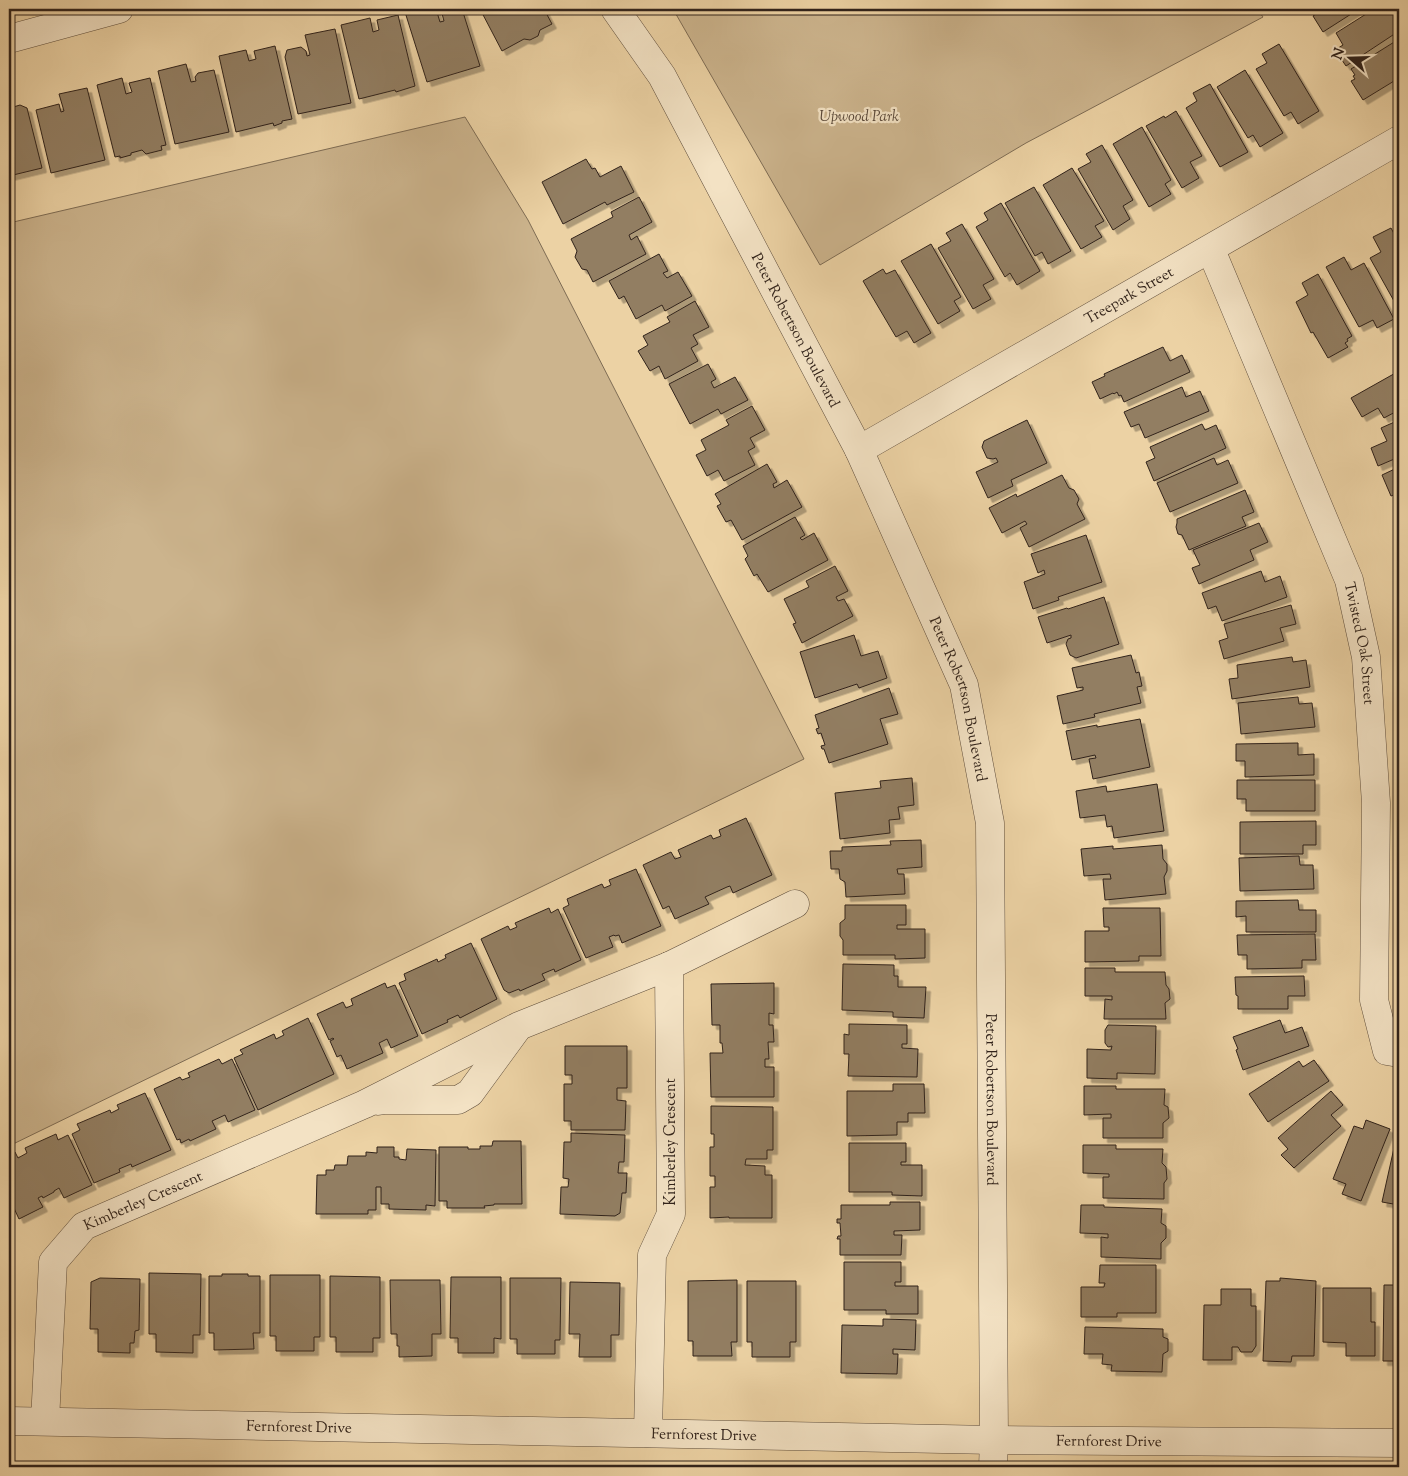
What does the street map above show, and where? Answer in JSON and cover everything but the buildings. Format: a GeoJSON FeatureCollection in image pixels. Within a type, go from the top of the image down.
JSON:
{"type":"FeatureCollection","features":[{"type":"Feature","properties":{"kind":"street"},"geometry":{"type":"LineString","coordinates":[[9,39],[69,15],[119,9]]}},
{"type":"Feature","properties":{"kind":"street","name":"Peter Robertson Boulevard"},"geometry":{"type":"LineString","coordinates":[[615,9],[662,76],[859,450],[964,685],[990,823],[993,1467]]}},
{"type":"Feature","properties":{"kind":"street","name":"Treepark Street"},"geometry":{"type":"LineString","coordinates":[[859,450],[1211,250],[1399,140]]}},
{"type":"Feature","properties":{"kind":"street","name":"Twisted Oak Street"},"geometry":{"type":"LineString","coordinates":[[1211,250],[1349,580],[1366,657],[1376,803],[1374,1000],[1388,1051],[1399,1053]]}},
{"type":"Feature","properties":{"kind":"street","name":"Kimberley Crescent"},"geometry":{"type":"LineString","coordinates":[[45,1421],[53,1262],[84,1226],[365,1104],[519,1026],[669,966],[795,904]]}},
{"type":"Feature","properties":{"kind":"street","name":"Kimberley Crescent"},"geometry":{"type":"LineString","coordinates":[[648,1433],[652,1255],[670,1214],[669,966]]}},
{"type":"Feature","properties":{"kind":"street","name":"Kimberley Crescent"},"geometry":{"type":"LineString","coordinates":[[365,1104],[385,1100],[458,1100],[470,1093],[519,1026]]}},
{"type":"Feature","properties":{"kind":"street","name":"Fernforest Drive"},"geometry":{"type":"LineString","coordinates":[[9,1420],[994,1440],[1399,1443]]}},
{"type":"Feature","properties":{"kind":"green space","name":"Upwood Park"},"geometry":{"type":"Polygon","coordinates":[[[673,9],[1257,9],[1263,17],[1026,143],[820,265],[673,9]]]}},
{"type":"Feature","properties":{"kind":"green space"},"geometry":{"type":"Polygon","coordinates":[[[465,117],[528,220],[804,759],[9,1146],[9,223],[465,117]]]}}]}
